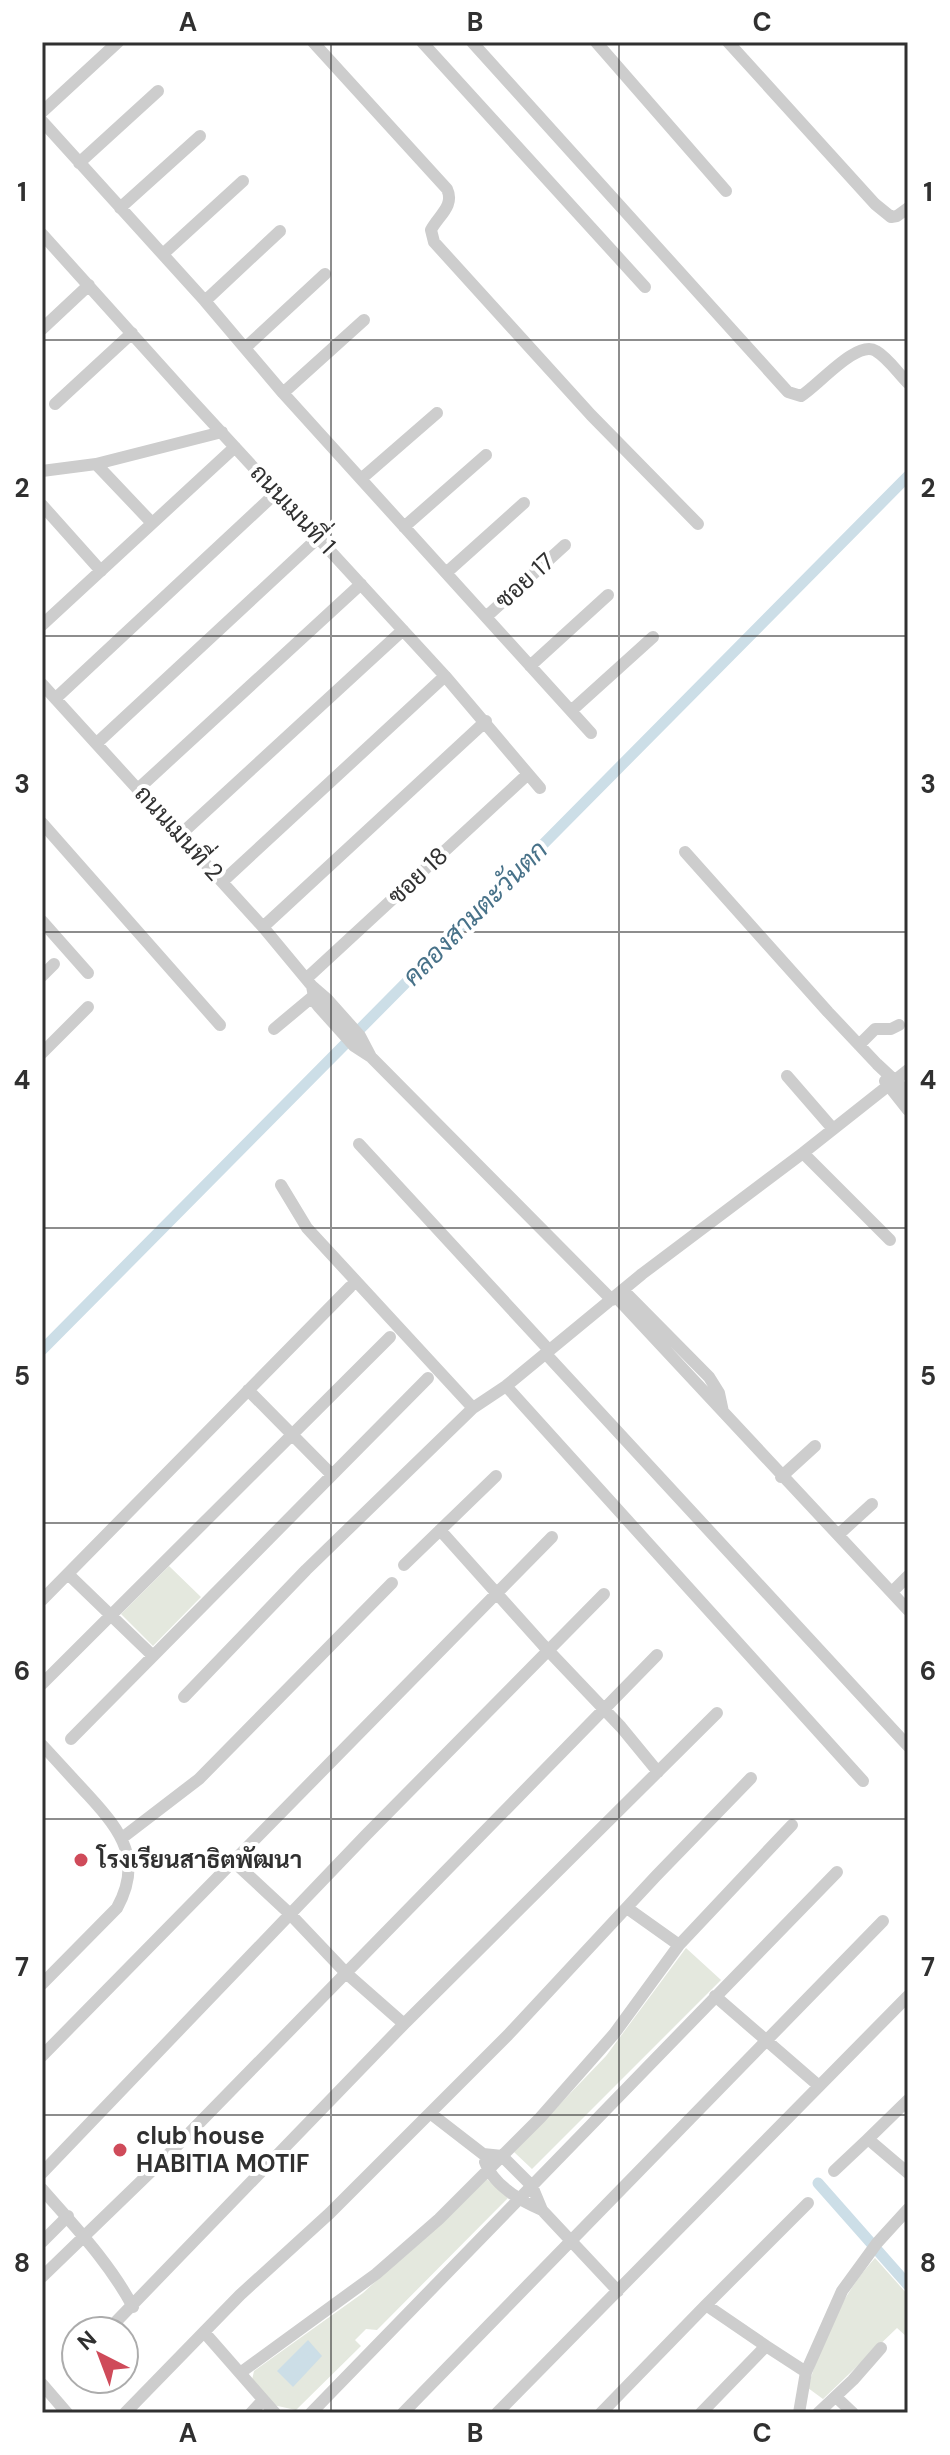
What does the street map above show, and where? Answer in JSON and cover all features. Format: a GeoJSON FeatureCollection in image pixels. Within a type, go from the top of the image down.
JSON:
{"type":"FeatureCollection","features":[{"type":"Feature","properties":{"kind":"street"},"geometry":{"type":"LineString","coordinates":[[42,112],[118,42]]}},
{"type":"Feature","properties":{"kind":"street"},"geometry":{"type":"LineString","coordinates":[[313,42],[447,189],[449,206],[431,230],[434,242],[591,415],[698,524]]}},
{"type":"Feature","properties":{"kind":"street"},"geometry":{"type":"LineString","coordinates":[[422,42],[645,287]]}},
{"type":"Feature","properties":{"kind":"street"},"geometry":{"type":"LineString","coordinates":[[472,42],[788,392],[801,396],[855,352],[870,348],[877,351],[908,383]]}},
{"type":"Feature","properties":{"kind":"street"},"geometry":{"type":"LineString","coordinates":[[596,42],[726,191]]}},
{"type":"Feature","properties":{"kind":"street"},"geometry":{"type":"LineString","coordinates":[[728,42],[875,204],[891,217],[908,208]]}},
{"type":"Feature","properties":{"kind":"street"},"geometry":{"type":"LineString","coordinates":[[79,163],[158,91]]}},
{"type":"Feature","properties":{"kind":"street"},"geometry":{"type":"LineString","coordinates":[[42,121],[591,733]]}},
{"type":"Feature","properties":{"kind":"street"},"geometry":{"type":"LineString","coordinates":[[120,208],[200,136]]}},
{"type":"Feature","properties":{"kind":"street"},"geometry":{"type":"LineString","coordinates":[[163,254],[243,181]]}},
{"type":"Feature","properties":{"kind":"street"},"geometry":{"type":"LineString","coordinates":[[205,301],[280,231]]}},
{"type":"Feature","properties":{"kind":"street","name":"ถนนเมนที่ 1"},"geometry":{"type":"LineString","coordinates":[[44,239],[486,721],[540,788]]}},
{"type":"Feature","properties":{"kind":"street"},"geometry":{"type":"LineString","coordinates":[[245,348],[325,274]]}},
{"type":"Feature","properties":{"kind":"street"},"geometry":{"type":"LineString","coordinates":[[42,329],[89,285]]}},
{"type":"Feature","properties":{"kind":"street"},"geometry":{"type":"LineString","coordinates":[[283,393],[364,320]]}},
{"type":"Feature","properties":{"kind":"street"},"geometry":{"type":"LineString","coordinates":[[55,404],[132,333]]}},
{"type":"Feature","properties":{"kind":"street"},"geometry":{"type":"LineString","coordinates":[[361,479],[437,413]]}},
{"type":"Feature","properties":{"kind":"street"},"geometry":{"type":"LineString","coordinates":[[42,471],[96,464],[222,432]]}},
{"type":"Feature","properties":{"kind":"street"},"geometry":{"type":"LineString","coordinates":[[42,625],[235,447]]}},
{"type":"Feature","properties":{"kind":"street"},"geometry":{"type":"LineString","coordinates":[[404,527],[486,455]]}},
{"type":"Feature","properties":{"kind":"street"},"geometry":{"type":"LineString","coordinates":[[96,464],[152,523]]}},
{"type":"Feature","properties":{"kind":"street"},"geometry":{"type":"LineString","coordinates":[[56,698],[277,492]]}},
{"type":"Feature","properties":{"kind":"street"},"geometry":{"type":"LineString","coordinates":[[446,573],[524,503]]}},
{"type":"Feature","properties":{"kind":"street"},"geometry":{"type":"LineString","coordinates":[[42,505],[101,571]]}},
{"type":"Feature","properties":{"kind":"street"},"geometry":{"type":"LineString","coordinates":[[97,743],[319,537]]}},
{"type":"Feature","properties":{"kind":"street","name":"ซอย 17"},"geometry":{"type":"LineString","coordinates":[[486,617],[565,545]]}},
{"type":"Feature","properties":{"kind":"street"},"geometry":{"type":"LineString","coordinates":[[138,789],[361,584]]}},
{"type":"Feature","properties":{"kind":"street"},"geometry":{"type":"LineString","coordinates":[[530,666],[608,595]]}},
{"type":"Feature","properties":{"kind":"street"},"geometry":{"type":"LineString","coordinates":[[180,835],[403,630]]}},
{"type":"Feature","properties":{"kind":"street"},"geometry":{"type":"LineString","coordinates":[[571,711],[653,637]]}},
{"type":"Feature","properties":{"kind":"street"},"geometry":{"type":"LineString","coordinates":[[222,882],[445,676]]}},
{"type":"Feature","properties":{"kind":"street","name":"ถนนเมนที่ 2"},"geometry":{"type":"LineString","coordinates":[[42,684],[263,927],[313,988],[315,1002],[340,1022],[371,1057],[617,1296],[709,1377],[719,1393],[724,1415],[781,1477]]}},
{"type":"Feature","properties":{"kind":"street"},"geometry":{"type":"LineString","coordinates":[[263,927],[486,721]]}},
{"type":"Feature","properties":{"kind":"street","name":"ซอย 18"},"geometry":{"type":"LineString","coordinates":[[274,1029],[528,774]]}},
{"type":"Feature","properties":{"kind":"street"},"geometry":{"type":"LineString","coordinates":[[42,823],[220,1025]]}},
{"type":"Feature","properties":{"kind":"street"},"geometry":{"type":"LineString","coordinates":[[685,852],[877,1064],[908,1110]]}},
{"type":"Feature","properties":{"kind":"street"},"geometry":{"type":"LineString","coordinates":[[42,921],[88,973]]}},
{"type":"Feature","properties":{"kind":"street"},"geometry":{"type":"LineString","coordinates":[[42,976],[54,964]]}},
{"type":"Feature","properties":{"kind":"street"},"geometry":{"type":"LineString","coordinates":[[42,1053],[88,1007]]}},
{"type":"Feature","properties":{"kind":"street"},"geometry":{"type":"LineString","coordinates":[[859,1045],[875,1029],[891,1029],[899,1025]]}},
{"type":"Feature","properties":{"kind":"street"},"geometry":{"type":"LineString","coordinates":[[184,1697],[306,1570],[473,1408],[506,1386],[642,1274],[908,1070]]}},
{"type":"Feature","properties":{"kind":"street"},"geometry":{"type":"LineString","coordinates":[[787,1076],[833,1129]]}},
{"type":"Feature","properties":{"kind":"street"},"geometry":{"type":"LineString","coordinates":[[892,1083],[908,1093]]}},
{"type":"Feature","properties":{"kind":"street"},"geometry":{"type":"LineString","coordinates":[[359,1144],[908,1746]]}},
{"type":"Feature","properties":{"kind":"street"},"geometry":{"type":"LineString","coordinates":[[803,1153],[890,1240]]}},
{"type":"Feature","properties":{"kind":"street"},"geometry":{"type":"LineString","coordinates":[[281,1185],[307,1228],[473,1408]]}},
{"type":"Feature","properties":{"kind":"street"},"geometry":{"type":"LineString","coordinates":[[42,1600],[350,1287]]}},
{"type":"Feature","properties":{"kind":"street"},"geometry":{"type":"LineString","coordinates":[[42,1684],[390,1337]]}},
{"type":"Feature","properties":{"kind":"street"},"geometry":{"type":"LineString","coordinates":[[71,1739],[428,1378]]}},
{"type":"Feature","properties":{"kind":"street"},"geometry":{"type":"LineString","coordinates":[[506,1386],[863,1781]]}},
{"type":"Feature","properties":{"kind":"street"},"geometry":{"type":"LineString","coordinates":[[248,1390],[332,1475]]}},
{"type":"Feature","properties":{"kind":"street"},"geometry":{"type":"LineString","coordinates":[[815,1446],[781,1477],[908,1610]]}},
{"type":"Feature","properties":{"kind":"street"},"geometry":{"type":"LineString","coordinates":[[404,1565],[496,1476]]}},
{"type":"Feature","properties":{"kind":"street"},"geometry":{"type":"LineString","coordinates":[[838,1535],[872,1504]]}},
{"type":"Feature","properties":{"kind":"street"},"geometry":{"type":"LineString","coordinates":[[440,1530],[658,1772]]}},
{"type":"Feature","properties":{"kind":"street"},"geometry":{"type":"LineString","coordinates":[[42,2056],[552,1537]]}},
{"type":"Feature","properties":{"kind":"street"},"geometry":{"type":"LineString","coordinates":[[68,1574],[153,1656]]}},
{"type":"Feature","properties":{"kind":"street"},"geometry":{"type":"LineString","coordinates":[[892,1592],[908,1576]]}},
{"type":"Feature","properties":{"kind":"street"},"geometry":{"type":"LineString","coordinates":[[122,1838],[199,1779],[392,1583]]}},
{"type":"Feature","properties":{"kind":"street"},"geometry":{"type":"LineString","coordinates":[[42,2173],[290,1914],[604,1594]]}},
{"type":"Feature","properties":{"kind":"street"},"geometry":{"type":"LineString","coordinates":[[42,2277],[85,2237],[657,1655]]}},
{"type":"Feature","properties":{"kind":"street"},"geometry":{"type":"LineString","coordinates":[[124,2315],[404,2024],[717,1713]]}},
{"type":"Feature","properties":{"kind":"street"},"geometry":{"type":"LineString","coordinates":[[42,1745],[113,1822],[122,1838],[130,1873],[117,1908],[42,1984]]}},
{"type":"Feature","properties":{"kind":"street"},"geometry":{"type":"LineString","coordinates":[[125,2413],[240,2295],[330,2213],[508,2035],[751,1778]]}},
{"type":"Feature","properties":{"kind":"street"},"geometry":{"type":"LineString","coordinates":[[240,2373],[376,2274],[439,2219],[540,2118],[606,2043],[679,1945],[792,1825]]}},
{"type":"Feature","properties":{"kind":"street"},"geometry":{"type":"LineString","coordinates":[[233,1861],[290,1914],[346,1973],[404,2024]]}},
{"type":"Feature","properties":{"kind":"street"},"geometry":{"type":"LineString","coordinates":[[311,2413],[837,1872]]}},
{"type":"Feature","properties":{"kind":"street"},"geometry":{"type":"LineString","coordinates":[[627,1908],[679,1945]]}},
{"type":"Feature","properties":{"kind":"street"},"geometry":{"type":"LineString","coordinates":[[403,2413],[883,1921]]}},
{"type":"Feature","properties":{"kind":"street"},"geometry":{"type":"LineString","coordinates":[[715,1996],[819,2086]]}},
{"type":"Feature","properties":{"kind":"street"},"geometry":{"type":"LineString","coordinates":[[497,2413],[908,1996]]}},
{"type":"Feature","properties":{"kind":"street"},"geometry":{"type":"LineString","coordinates":[[834,2171],[908,2100]]}},
{"type":"Feature","properties":{"kind":"street"},"geometry":{"type":"LineString","coordinates":[[430,2113],[483,2154],[502,2156],[532,2186],[542,2210],[618,2291]]}},
{"type":"Feature","properties":{"kind":"street"},"geometry":{"type":"LineString","coordinates":[[868,2139],[908,2173]]}},
{"type":"Feature","properties":{"kind":"street"},"geometry":{"type":"LineString","coordinates":[[483,2154],[488,2170],[517,2200],[542,2210]]}},
{"type":"Feature","properties":{"kind":"street"},"geometry":{"type":"LineString","coordinates":[[42,2189],[85,2237],[133,2307]]}},
{"type":"Feature","properties":{"kind":"street"},"geometry":{"type":"LineString","coordinates":[[42,2212],[52,2201]]}},
{"type":"Feature","properties":{"kind":"street"},"geometry":{"type":"LineString","coordinates":[[601,2413],[808,2203]]}},
{"type":"Feature","properties":{"kind":"street"},"geometry":{"type":"LineString","coordinates":[[799,2413],[806,2372],[842,2291],[877,2243],[908,2209]]}},
{"type":"Feature","properties":{"kind":"street"},"geometry":{"type":"LineString","coordinates":[[42,2242],[68,2216]]}},
{"type":"Feature","properties":{"kind":"street"},"geometry":{"type":"LineString","coordinates":[[706,2305],[806,2372]]}},
{"type":"Feature","properties":{"kind":"street"},"geometry":{"type":"LineString","coordinates":[[204,2332],[275,2413]]}},
{"type":"Feature","properties":{"kind":"street"},"geometry":{"type":"LineString","coordinates":[[701,2413],[766,2346]]}},
{"type":"Feature","properties":{"kind":"street"},"geometry":{"type":"LineString","coordinates":[[818,2413],[881,2348]]}},
{"type":"Feature","properties":{"kind":"street"},"geometry":{"type":"LineString","coordinates":[[42,2384],[67,2413]]}},
{"type":"Feature","properties":{"kind":"street"},"geometry":{"type":"LineString","coordinates":[[836,2397],[853,2413]]}},
{"type":"Feature","properties":{"kind":"street"},"geometry":{"type":"LineString","coordinates":[[251,2413],[262,2401]]}},
{"type":"Feature","properties":{"kind":"shaded area"},"geometry":{"type":"Polygon","coordinates":[[[169,1566],[201,1597],[153,1646],[121,1614],[169,1566]]]}},
{"type":"Feature","properties":{"kind":"shaded area"},"geometry":{"type":"Polygon","coordinates":[[[686,1948],[721,1980],[532,2169],[514,2152],[606,2056],[686,1948]]]}},
{"type":"Feature","properties":{"kind":"shaded area"},"geometry":{"type":"Polygon","coordinates":[[[487,2179],[508,2198],[377,2330],[366,2329],[355,2340],[361,2346],[296,2410],[273,2405],[252,2380],[254,2371],[363,2293],[487,2179]]]}},
{"type":"Feature","properties":{"kind":"shaded area"},"geometry":{"type":"Polygon","coordinates":[[[875,2258],[908,2295],[908,2338],[897,2328],[823,2399],[808,2388],[819,2353],[852,2287],[875,2258]]]}},
{"type":"Feature","properties":{"kind":"shaded area"},"geometry":{"type":"Polygon","coordinates":[[[308,2340],[322,2356],[293,2387],[277,2371],[308,2340]]]}},
{"type":"Feature","properties":{"kind":"waterway","name":"คลองสามตะวันตก"},"geometry":{"type":"LineString","coordinates":[[42,1350],[908,476]]}},
{"type":"Feature","properties":{"kind":"waterway"},"geometry":{"type":"LineString","coordinates":[[818,2183],[908,2285]]}},
{"type":"Feature","properties":{"kind":"place","name":"โรงเรียนสาธิตพัฒนา"},"geometry":{"type":"Point","coordinates":[81,1860]}},
{"type":"Feature","properties":{"kind":"place","name":"club house HABITIA MOTIF"},"geometry":{"type":"Point","coordinates":[120,2150]}}]}
